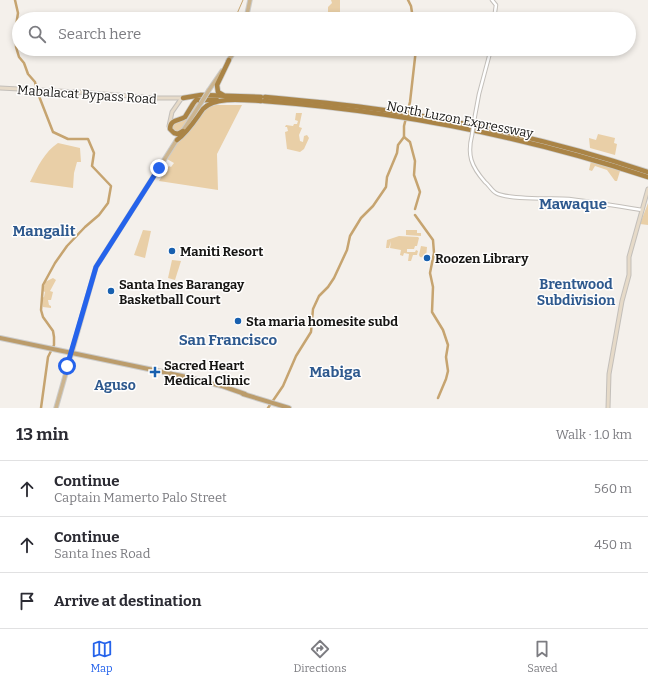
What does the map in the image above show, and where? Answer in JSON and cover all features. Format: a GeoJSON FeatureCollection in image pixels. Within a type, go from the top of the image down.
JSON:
{"type":"FeatureCollection","features":[{"type":"Feature","properties":{"kind":"highway"},"geometry":{"type":"LineString","coordinates":[[224,96],[218,92],[217,87],[229,60]]}},
{"type":"Feature","properties":{"kind":"highway"},"geometry":{"type":"LineString","coordinates":[[169,124],[173,120],[186,114],[193,99],[197,96]]}},
{"type":"Feature","properties":{"kind":"highway","name":"North Luzon Expressway"},"geometry":{"type":"LineString","coordinates":[[182,98],[197,96],[224,96],[397,114],[500,131],[554,144],[648,172]]}},
{"type":"Feature","properties":{"kind":"highway","name":"North Luzon Expressway"},"geometry":{"type":"LineString","coordinates":[[183,131],[178,134],[174,133],[170,129],[171,124],[174,121],[185,117],[195,101],[200,99],[263,99]]}},
{"type":"Feature","properties":{"kind":"highway"},"geometry":{"type":"LineString","coordinates":[[176,141],[182,136],[206,106],[216,102],[228,100]]}},
{"type":"Feature","properties":{"kind":"highway","name":"North Luzon Expressway"},"geometry":{"type":"LineString","coordinates":[[424,119],[552,148],[648,177]]}},
{"type":"Feature","properties":{"kind":"highway"},"geometry":{"type":"LineString","coordinates":[[0,338],[140,367],[221,386],[289,408]]}},
{"type":"Feature","properties":{"kind":"main road"},"geometry":{"type":"LineString","coordinates":[[247,12],[250,0]]}},
{"type":"Feature","properties":{"kind":"main road"},"geometry":{"type":"LineString","coordinates":[[56,408],[95,268],[232,56]]}},
{"type":"Feature","properties":{"kind":"main road","name":"Mabalacat Bypass Road"},"geometry":{"type":"LineString","coordinates":[[0,88],[174,99],[182,98]]}},
{"type":"Feature","properties":{"kind":"main road"},"geometry":{"type":"LineString","coordinates":[[176,141],[175,137],[169,130],[169,124],[172,112],[182,98]]}},
{"type":"Feature","properties":{"kind":"main road"},"geometry":{"type":"LineString","coordinates":[[172,119],[182,98]]}},
{"type":"Feature","properties":{"kind":"main road"},"geometry":{"type":"LineString","coordinates":[[174,99],[176,105]]}},
{"type":"Feature","properties":{"kind":"main road"},"geometry":{"type":"LineString","coordinates":[[608,408],[609,374],[622,301],[629,278],[629,257],[648,189]]}},
{"type":"Feature","properties":{"kind":"street"},"geometry":{"type":"LineString","coordinates":[[492,0],[496,5],[495,12]]}},
{"type":"Feature","properties":{"kind":"street"},"geometry":{"type":"LineString","coordinates":[[489,56],[479,94],[469,144],[472,164],[496,193],[527,198],[585,201],[642,210]]}},
{"type":"Feature","properties":{"kind":"shaded area"},"geometry":{"type":"Polygon","coordinates":[[[331,0],[340,0],[340,12],[328,12],[328,7],[332,3],[331,0]]]}},
{"type":"Feature","properties":{"kind":"shaded area"},"geometry":{"type":"Polygon","coordinates":[[[202,100],[179,133],[172,130],[172,124],[181,120],[195,102],[202,100]]]}},
{"type":"Feature","properties":{"kind":"shaded area"},"geometry":{"type":"Polygon","coordinates":[[[216,105],[242,105],[217,154],[218,190],[159,181],[162,176],[157,173],[159,170],[164,173],[169,166],[171,167],[174,163],[167,159],[176,145],[204,111],[209,107],[216,105]]]}},
{"type":"Feature","properties":{"kind":"shaded area"},"geometry":{"type":"Polygon","coordinates":[[[296,113],[302,113],[299,127],[302,128],[299,135],[300,141],[303,142],[304,136],[307,135],[309,138],[304,149],[300,152],[287,149],[285,132],[288,131],[287,127],[285,127],[286,125],[293,126],[294,124],[297,124],[298,121],[295,120],[296,113]]]}},
{"type":"Feature","properties":{"kind":"shaded area"},"geometry":{"type":"Polygon","coordinates":[[[475,127],[573,150],[648,173],[648,176],[474,129],[475,127]]]}},
{"type":"Feature","properties":{"kind":"shaded area"},"geometry":{"type":"Polygon","coordinates":[[[598,134],[615,138],[614,143],[617,144],[615,155],[590,148],[589,138],[596,140],[598,134]]]}},
{"type":"Feature","properties":{"kind":"shaded area"},"geometry":{"type":"Polygon","coordinates":[[[58,143],[80,148],[81,162],[77,162],[74,173],[73,188],[30,182],[45,155],[58,143]]]}},
{"type":"Feature","properties":{"kind":"shaded area"},"geometry":{"type":"Polygon","coordinates":[[[591,161],[623,170],[622,172],[620,171],[617,181],[615,181],[607,170],[595,166],[592,171],[589,170],[591,161]]]}},
{"type":"Feature","properties":{"kind":"shaded area"},"geometry":{"type":"Polygon","coordinates":[[[648,203],[648,225],[640,224],[648,203]]]}},
{"type":"Feature","properties":{"kind":"shaded area"},"geometry":{"type":"Polygon","coordinates":[[[143,230],[151,231],[145,258],[134,255],[143,230]]]}},
{"type":"Feature","properties":{"kind":"shaded area"},"geometry":{"type":"Polygon","coordinates":[[[406,230],[417,230],[417,233],[421,233],[421,236],[406,235],[406,230]]]}},
{"type":"Feature","properties":{"kind":"shaded area"},"geometry":{"type":"Polygon","coordinates":[[[399,236],[419,238],[417,246],[415,246],[414,249],[407,249],[407,252],[418,251],[417,255],[413,255],[411,261],[408,261],[409,254],[404,253],[403,256],[400,255],[401,250],[390,248],[391,241],[389,248],[386,248],[387,240],[399,236]]]}},
{"type":"Feature","properties":{"kind":"shaded area"},"geometry":{"type":"Polygon","coordinates":[[[421,246],[427,247],[426,258],[420,257],[419,255],[421,246]]]}},
{"type":"Feature","properties":{"kind":"shaded area"},"geometry":{"type":"Polygon","coordinates":[[[172,260],[181,261],[175,280],[168,278],[172,260]]]}},
{"type":"Feature","properties":{"kind":"shaded area"},"geometry":{"type":"Polygon","coordinates":[[[53,278],[56,280],[50,291],[53,292],[51,300],[48,300],[51,308],[43,307],[42,298],[44,297],[45,292],[43,291],[45,282],[53,278]]]}},
{"type":"Feature","properties":{"kind":"waterway"},"geometry":{"type":"LineString","coordinates":[[15,0],[18,12]]}},
{"type":"Feature","properties":{"kind":"waterway"},"geometry":{"type":"LineString","coordinates":[[238,12],[243,0]]}},
{"type":"Feature","properties":{"kind":"waterway"},"geometry":{"type":"LineString","coordinates":[[408,0],[412,12]]}},
{"type":"Feature","properties":{"kind":"waterway"},"geometry":{"type":"LineString","coordinates":[[19,56],[24,63],[28,74],[35,82],[53,132],[68,139],[88,139],[94,153],[92,166],[111,186],[108,203],[99,215],[67,246],[55,263],[43,285],[41,310],[43,317],[53,331],[54,345],[48,357],[41,408]]}},
{"type":"Feature","properties":{"kind":"waterway"},"geometry":{"type":"LineString","coordinates":[[268,408],[283,386],[296,356],[311,332],[313,309],[319,296],[334,278],[347,250],[350,236],[361,218],[373,206],[386,187],[387,177],[397,153],[398,145],[404,137],[404,126],[410,102],[415,56]]}},
{"type":"Feature","properties":{"kind":"waterway"},"geometry":{"type":"LineString","coordinates":[[404,137],[410,142],[415,161],[414,175],[420,192],[415,209]]}},
{"type":"Feature","properties":{"kind":"waterway"},"geometry":{"type":"LineString","coordinates":[[415,215],[433,240],[434,253],[430,273],[433,287],[432,312],[443,330],[448,345],[446,357],[448,371],[438,398]]}},
{"type":"Feature","properties":{"kind":"place","name":"Maniti Resort"},"geometry":{"type":"Point","coordinates":[172,251]}},
{"type":"Feature","properties":{"kind":"place","name":"Roozen Library"},"geometry":{"type":"Point","coordinates":[427,258]}},
{"type":"Feature","properties":{"kind":"place","name":"Santa Ines Barangay Basketball Court"},"geometry":{"type":"Point","coordinates":[111,291]}},
{"type":"Feature","properties":{"kind":"place","name":"Sta maria homesite subd"},"geometry":{"type":"Point","coordinates":[238,321]}},
{"type":"Feature","properties":{"kind":"place","name":"Sacred Heart Medical Clinic"},"geometry":{"type":"Point","coordinates":[155,372]}},
{"type":"Feature","properties":{"kind":"district","name":"Mawaque"},"geometry":{"type":"Point","coordinates":[573,204]}},
{"type":"Feature","properties":{"kind":"district","name":"Mangalit"},"geometry":{"type":"Point","coordinates":[44,231]}},
{"type":"Feature","properties":{"kind":"district","name":"Brentwood Subdivision"},"geometry":{"type":"Point","coordinates":[576,292]}},
{"type":"Feature","properties":{"kind":"district","name":"San Francisco"},"geometry":{"type":"Point","coordinates":[228,340]}},
{"type":"Feature","properties":{"kind":"district","name":"Mabiga"},"geometry":{"type":"Point","coordinates":[335,372]}},
{"type":"Feature","properties":{"kind":"district","name":"Aguso"},"geometry":{"type":"Point","coordinates":[115,385]}},
{"type":"Feature","properties":{"kind":"route"},"geometry":{"type":"LineString","coordinates":[[67,366],[96,267],[105,250],[159,168]]}}]}
